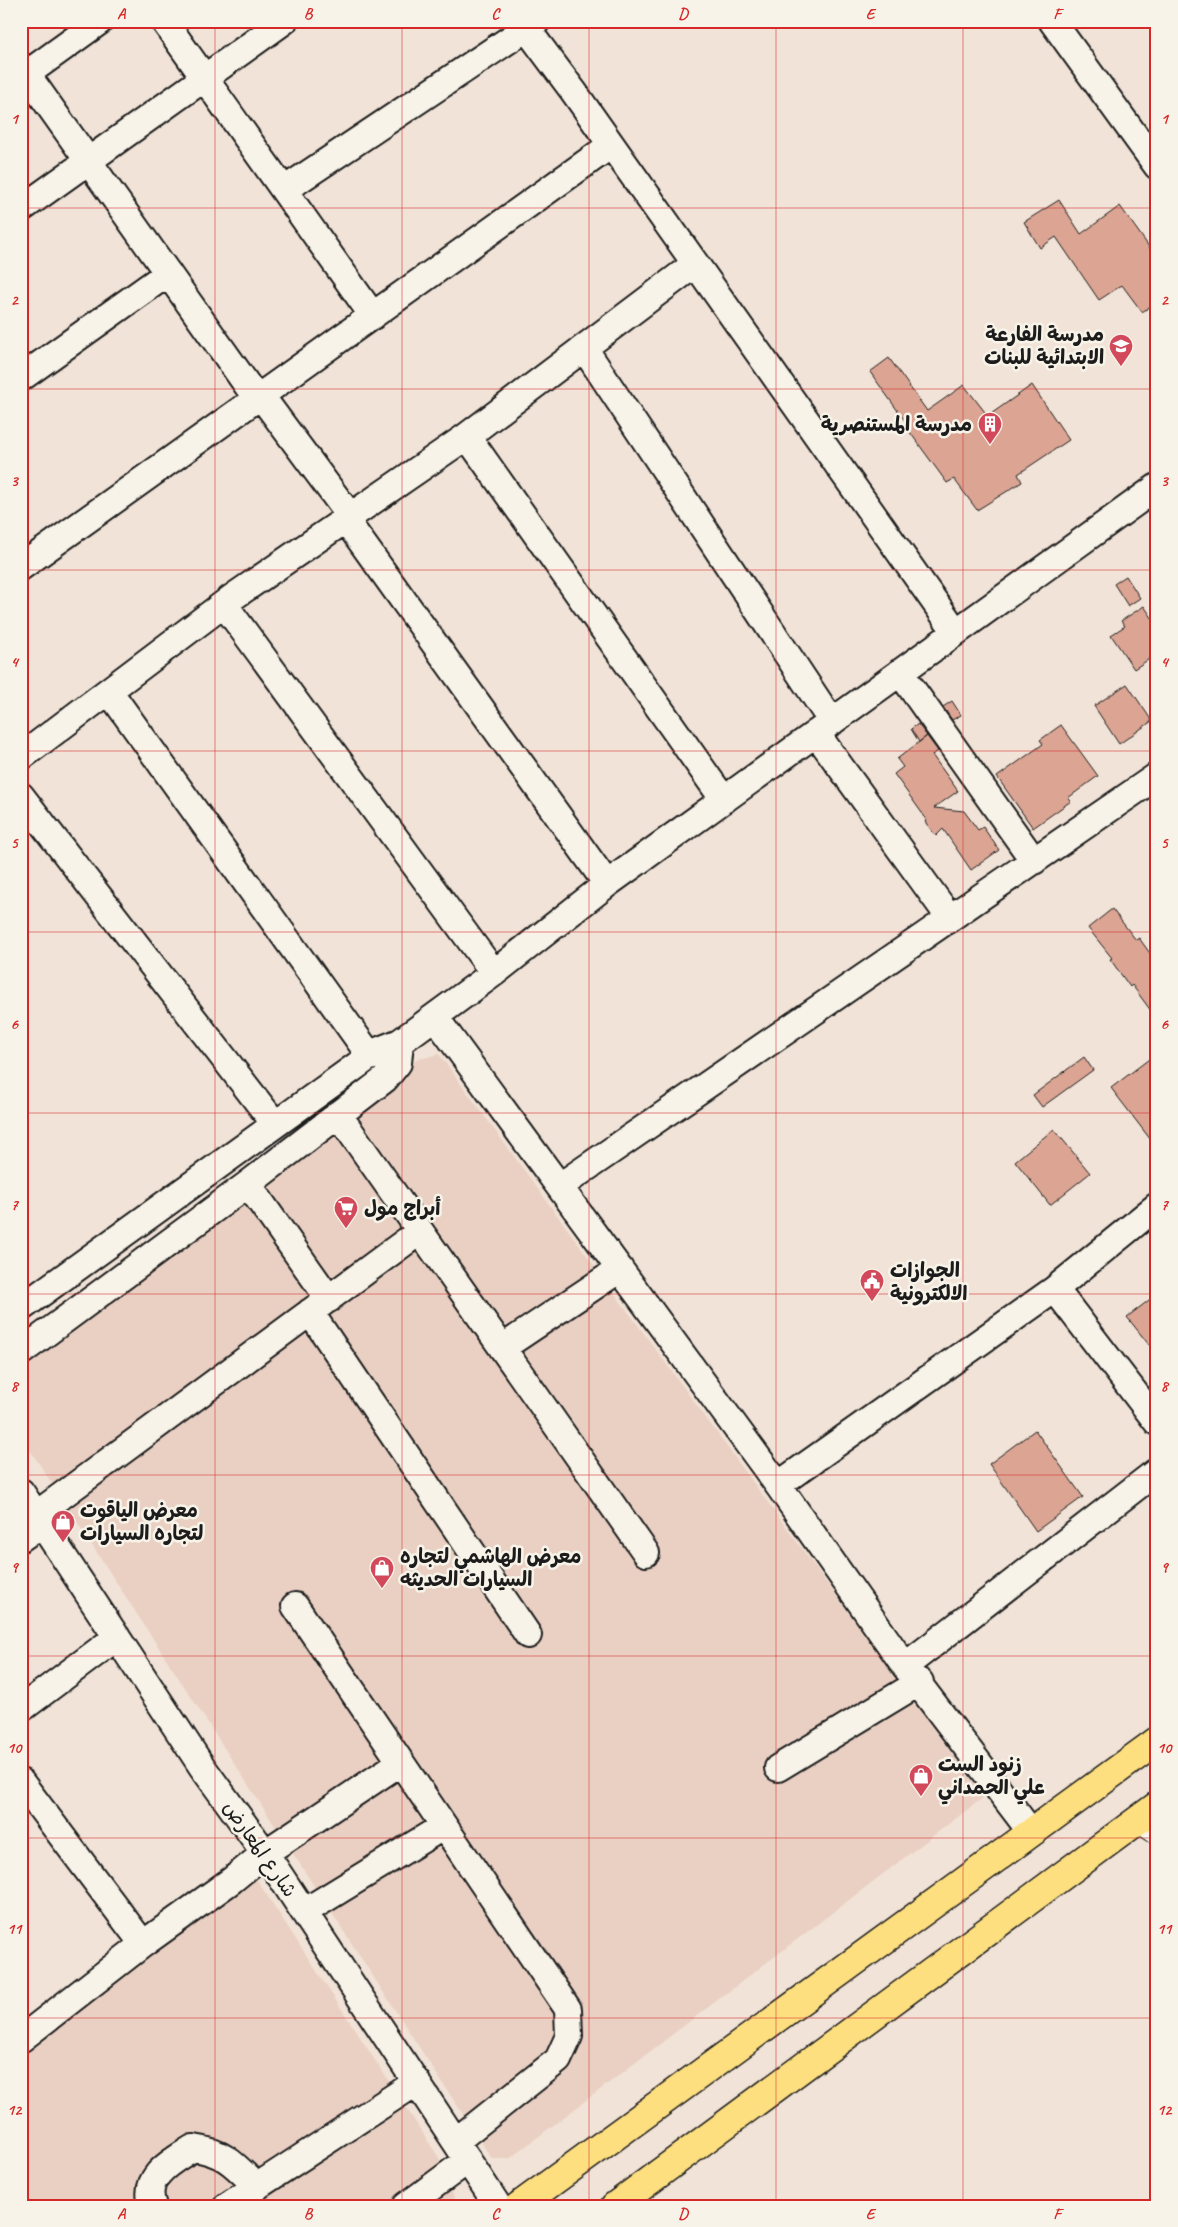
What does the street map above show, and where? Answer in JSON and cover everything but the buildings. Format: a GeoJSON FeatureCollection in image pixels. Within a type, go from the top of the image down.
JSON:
{"type":"FeatureCollection","features":[{"type":"Feature","properties":{"kind":"main road"},"geometry":{"type":"LineString","coordinates":[[519,2206],[1157,1741]]}},
{"type":"Feature","properties":{"kind":"main road"},"geometry":{"type":"LineString","coordinates":[[616,2206],[1151,1818]]}},
{"type":"Feature","properties":{"kind":"street"},"geometry":{"type":"LineString","coordinates":[[100,21],[23,73],[347,517],[607,884]]}},
{"type":"Feature","properties":{"kind":"street"},"geometry":{"type":"LineString","coordinates":[[164,21],[373,316]]}},
{"type":"Feature","properties":{"kind":"street"},"geometry":{"type":"LineString","coordinates":[[21,209],[284,21]]}},
{"type":"Feature","properties":{"kind":"street"},"geometry":{"type":"LineString","coordinates":[[1052,21],[1157,166]]}},
{"type":"Feature","properties":{"kind":"street"},"geometry":{"type":"LineString","coordinates":[[284,190],[528,24],[611,145],[956,632]]}},
{"type":"Feature","properties":{"kind":"street"},"geometry":{"type":"LineString","coordinates":[[21,567],[611,145]]}},
{"type":"Feature","properties":{"kind":"street"},"geometry":{"type":"LineString","coordinates":[[21,757],[224,604],[347,517],[468,436],[696,264]]}},
{"type":"Feature","properties":{"kind":"street"},"geometry":{"type":"LineString","coordinates":[[21,378],[168,273]]}},
{"type":"Feature","properties":{"kind":"street"},"geometry":{"type":"LineString","coordinates":[[584,348],[824,728],[950,918]]}},
{"type":"Feature","properties":{"kind":"street"},"geometry":{"type":"LineString","coordinates":[[468,436],[724,800]]}},
{"type":"Feature","properties":{"kind":"street"},"geometry":{"type":"LineString","coordinates":[[21,1308],[384,1047],[400,1042],[435,1017],[607,884],[1157,487]]}},
{"type":"Feature","properties":{"kind":"street"},"geometry":{"type":"LineString","coordinates":[[224,604],[494,973]]}},
{"type":"Feature","properties":{"kind":"street"},"geometry":{"type":"LineString","coordinates":[[900,672],[1034,861]]}},
{"type":"Feature","properties":{"kind":"street"},"geometry":{"type":"LineString","coordinates":[[109,692],[371,1057]]}},
{"type":"Feature","properties":{"kind":"street"},"geometry":{"type":"LineString","coordinates":[[560,1186],[1157,776]]}},
{"type":"Feature","properties":{"kind":"street"},"geometry":{"type":"LineString","coordinates":[[21,796],[275,1124]]}},
{"type":"Feature","properties":{"kind":"street"},"geometry":{"type":"LineString","coordinates":[[435,1017],[778,1485],[912,1674],[1031,1832]]}},
{"type":"Feature","properties":{"kind":"street"},"geometry":{"type":"LineString","coordinates":[[21,1352],[248,1184],[385,1079],[398,1063],[400,1042]]}},
{"type":"Feature","properties":{"kind":"street"},"geometry":{"type":"LineString","coordinates":[[338,1114],[646,1554]]}},
{"type":"Feature","properties":{"kind":"street"},"geometry":{"type":"LineString","coordinates":[[248,1184],[320,1306],[528,1635]]}},
{"type":"Feature","properties":{"kind":"street"},"geometry":{"type":"LineString","coordinates":[[778,1485],[1055,1289],[1157,1206]]}},
{"type":"Feature","properties":{"kind":"street"},"geometry":{"type":"LineString","coordinates":[[21,1538],[40,1518],[420,1232]]}},
{"type":"Feature","properties":{"kind":"street"},"geometry":{"type":"LineString","coordinates":[[502,1348],[620,1269]]}},
{"type":"Feature","properties":{"kind":"street"},"geometry":{"type":"LineString","coordinates":[[1055,1289],[1157,1422]]}},
{"type":"Feature","properties":{"kind":"street"},"geometry":{"type":"LineString","coordinates":[[778,1768],[912,1674],[1157,1471]]}},
{"type":"Feature","properties":{"kind":"street","name":"شارع المعارض"},"geometry":{"type":"LineString","coordinates":[[21,1492],[40,1518],[203,1768],[265,1853],[498,2206]]}},
{"type":"Feature","properties":{"kind":"street"},"geometry":{"type":"LineString","coordinates":[[295,1606],[568,2009],[569,2036],[558,2060],[406,2206]]}},
{"type":"Feature","properties":{"kind":"street"},"geometry":{"type":"LineString","coordinates":[[21,1709],[117,1637]]}},
{"type":"Feature","properties":{"kind":"street"},"geometry":{"type":"LineString","coordinates":[[25,2029],[232,1880],[265,1853],[401,1762]]}},
{"type":"Feature","properties":{"kind":"street"},"geometry":{"type":"LineString","coordinates":[[21,1782],[143,1944]]}},
{"type":"Feature","properties":{"kind":"street"},"geometry":{"type":"LineString","coordinates":[[304,1912],[444,1826]]}},
{"type":"Feature","properties":{"kind":"street"},"geometry":{"type":"LineString","coordinates":[[227,2206],[417,2082]]}},
{"type":"Feature","properties":{"kind":"street"},"geometry":{"type":"LineString","coordinates":[[153,2206],[151,2185],[160,2169],[193,2148],[212,2150],[233,2163],[257,2186]]}},
{"type":"Feature","properties":{"kind":"shaded area"},"geometry":{"type":"Polygon","coordinates":[[[439,1054],[984,1797],[509,2159],[492,2159],[21,1436],[21,1362],[416,1060],[439,1054]]]}},
{"type":"Feature","properties":{"kind":"shaded area"},"geometry":{"type":"Polygon","coordinates":[[[242,1857],[441,2161],[454,2198],[444,2206],[21,2206],[21,2022],[216,1886],[242,1857]]]}},
{"type":"Feature","properties":{"kind":"place","name":"مدرسة الفارعة الابتدائية للبنات"},"geometry":{"type":"Point","coordinates":[1121,367]}},
{"type":"Feature","properties":{"kind":"place","name":"مدرسة المستنصرية"},"geometry":{"type":"Point","coordinates":[990,445]}},
{"type":"Feature","properties":{"kind":"place","name":"أبراج مول"},"geometry":{"type":"Point","coordinates":[346,1229]}},
{"type":"Feature","properties":{"kind":"place","name":"الجوازات الالكترونية"},"geometry":{"type":"Point","coordinates":[872,1302]}},
{"type":"Feature","properties":{"kind":"place","name":"معرض الياقوت لتجاره السيارات"},"geometry":{"type":"Point","coordinates":[63,1543]}},
{"type":"Feature","properties":{"kind":"place","name":"معرض الهاشمي لتجاره السيارات الحديثه"},"geometry":{"type":"Point","coordinates":[382,1589]}},
{"type":"Feature","properties":{"kind":"place","name":"زنود الست علي الحمداني"},"geometry":{"type":"Point","coordinates":[921,1797]}}]}
